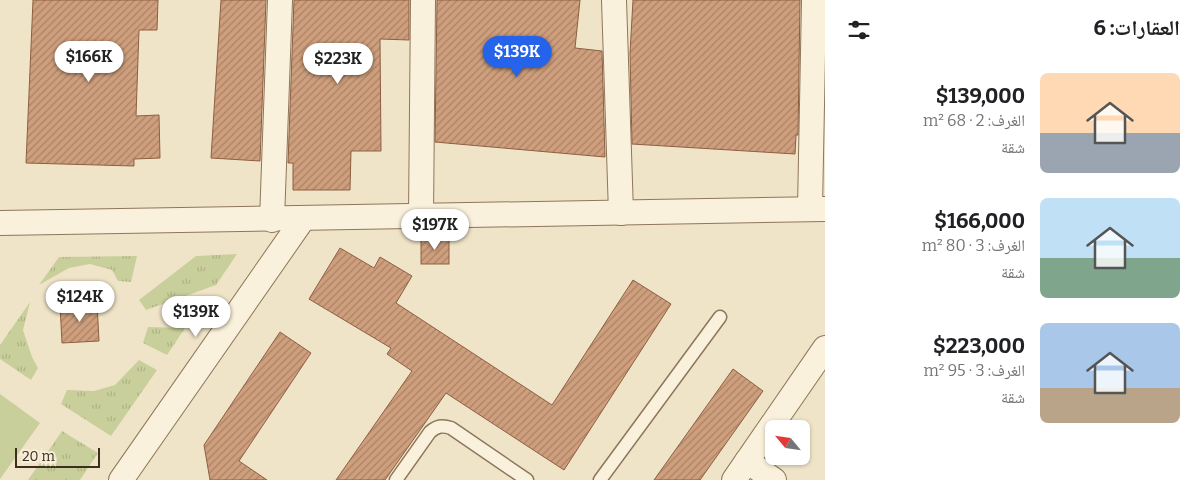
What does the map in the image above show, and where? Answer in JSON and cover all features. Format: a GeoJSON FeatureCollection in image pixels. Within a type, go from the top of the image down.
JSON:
{"type":"FeatureCollection","features":[{"type":"Feature","properties":{"kind":"street"},"geometry":{"type":"LineString","coordinates":[[272,220],[280,0]]}},
{"type":"Feature","properties":{"kind":"street"},"geometry":{"type":"LineString","coordinates":[[421,216],[423,0]]}},
{"type":"Feature","properties":{"kind":"street"},"geometry":{"type":"LineString","coordinates":[[614,0],[621,213]]}},
{"type":"Feature","properties":{"kind":"street"},"geometry":{"type":"LineString","coordinates":[[0,223],[272,220],[818,209],[814,0]]}},
{"type":"Feature","properties":{"kind":"street"},"geometry":{"type":"LineString","coordinates":[[121,480],[303,219]]}},
{"type":"Feature","properties":{"kind":"street"},"geometry":{"type":"LineString","coordinates":[[774,480],[741,471],[825,348]]}},
{"type":"Feature","properties":{"kind":"lane"},"geometry":{"type":"LineString","coordinates":[[600,480],[720,316]]}},
{"type":"Feature","properties":{"kind":"lane"},"geometry":{"type":"LineString","coordinates":[[396,480],[430,432],[437,426],[444,426],[451,428],[527,480]]}},
{"type":"Feature","properties":{"kind":"green space"},"geometry":{"type":"Polygon","coordinates":[[[237,254],[216,285],[146,310],[139,300],[196,256],[237,254]]]}},
{"type":"Feature","properties":{"kind":"green space"},"geometry":{"type":"Polygon","coordinates":[[[137,256],[131,282],[118,281],[112,270],[90,264],[69,268],[39,285],[59,257],[137,256]]]}},
{"type":"Feature","properties":{"kind":"green space"},"geometry":{"type":"Polygon","coordinates":[[[30,302],[23,330],[32,357],[38,368],[31,380],[0,359],[0,345],[30,302]]]}},
{"type":"Feature","properties":{"kind":"green space"},"geometry":{"type":"Polygon","coordinates":[[[148,327],[185,328],[167,355],[143,343],[148,327]]]}},
{"type":"Feature","properties":{"kind":"green space"},"geometry":{"type":"Polygon","coordinates":[[[139,360],[157,370],[111,436],[61,404],[67,390],[94,391],[115,385],[139,360]]]}},
{"type":"Feature","properties":{"kind":"green space"},"geometry":{"type":"Polygon","coordinates":[[[0,394],[40,423],[0,479],[0,394]]]}},
{"type":"Feature","properties":{"kind":"green space"},"geometry":{"type":"Polygon","coordinates":[[[62,431],[98,453],[80,480],[28,480],[62,431]]]}},
{"type":"Feature","properties":{"kind":"building"},"geometry":{"type":"Polygon","coordinates":[[[33,0],[158,0],[157,30],[139,30],[136,116],[159,115],[160,158],[134,159],[134,166],[26,163],[33,0]]]}},
{"type":"Feature","properties":{"kind":"building"},"geometry":{"type":"Polygon","coordinates":[[[221,0],[266,0],[260,161],[211,158],[221,0]]]}},
{"type":"Feature","properties":{"kind":"building"},"geometry":{"type":"Polygon","coordinates":[[[294,0],[409,0],[409,40],[380,39],[381,151],[351,151],[350,190],[293,190],[293,163],[288,163],[294,0]]]}},
{"type":"Feature","properties":{"kind":"building"},"geometry":{"type":"Polygon","coordinates":[[[437,0],[580,0],[575,48],[602,51],[605,157],[435,142],[437,0]]]}},
{"type":"Feature","properties":{"kind":"building"},"geometry":{"type":"Polygon","coordinates":[[[633,0],[800,0],[798,135],[796,135],[795,154],[632,144],[630,53],[633,0]]]}},
{"type":"Feature","properties":{"kind":"building"},"geometry":{"type":"Polygon","coordinates":[[[421,237],[449,237],[449,264],[421,264],[421,237]]]}},
{"type":"Feature","properties":{"kind":"building"},"geometry":{"type":"Polygon","coordinates":[[[340,248],[374,268],[380,257],[412,276],[396,303],[552,405],[633,280],[671,304],[564,470],[446,393],[385,480],[336,480],[412,371],[387,354],[391,348],[309,299],[340,248]]]}},
{"type":"Feature","properties":{"kind":"building"},"geometry":{"type":"Polygon","coordinates":[[[97,303],[99,341],[62,343],[60,305],[97,303]]]}},
{"type":"Feature","properties":{"kind":"building"},"geometry":{"type":"Polygon","coordinates":[[[280,332],[311,353],[239,461],[267,480],[210,480],[204,445],[280,332]]]}},
{"type":"Feature","properties":{"kind":"building"},"geometry":{"type":"Polygon","coordinates":[[[733,369],[763,391],[700,480],[654,480],[733,369]]]}}]}
